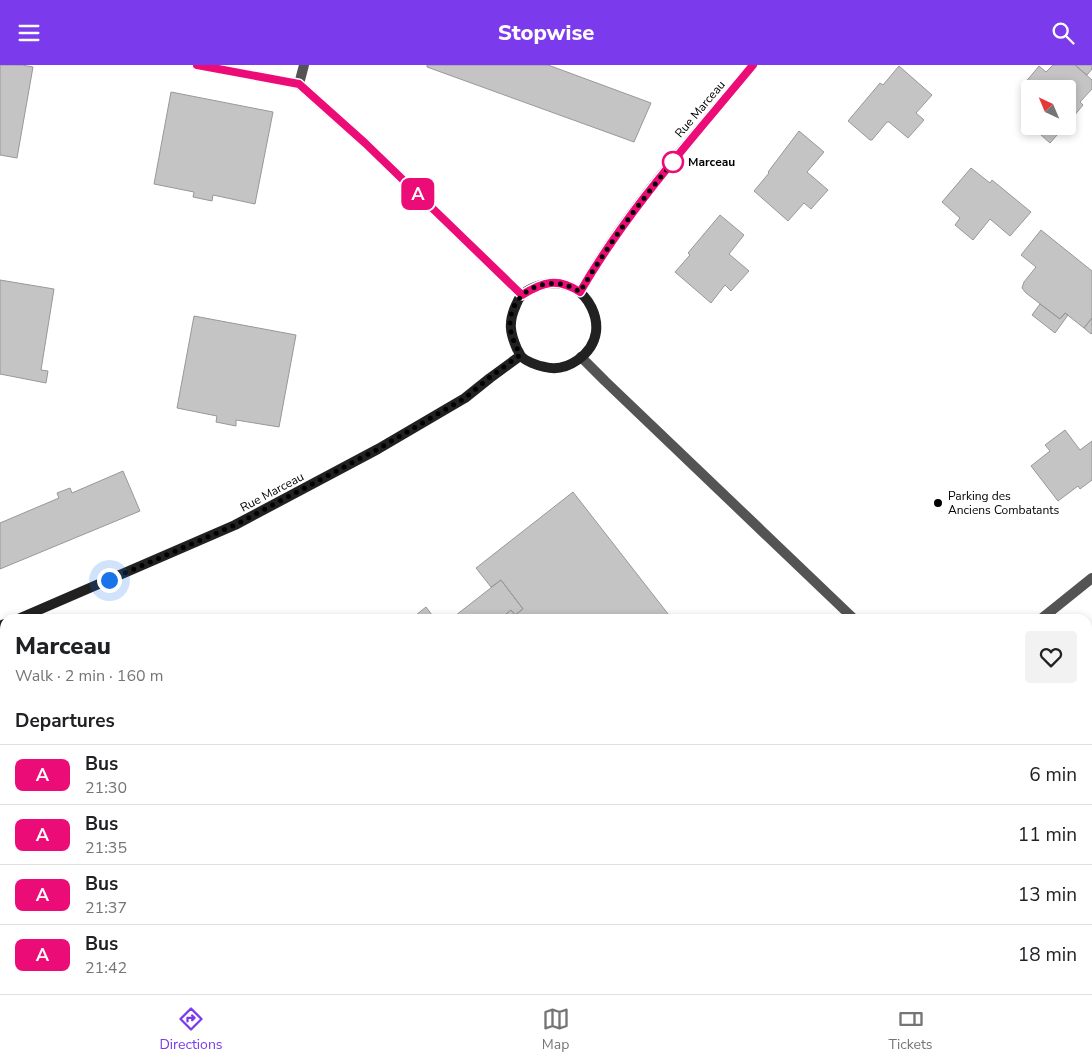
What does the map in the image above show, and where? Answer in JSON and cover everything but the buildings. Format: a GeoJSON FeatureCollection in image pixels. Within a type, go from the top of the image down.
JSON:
{"type":"FeatureCollection","features":[{"type":"Feature","properties":{"kind":"street"},"geometry":{"type":"LineString","coordinates":[[197,65],[299,84],[365,143],[522,295]]}},
{"type":"Feature","properties":{"kind":"street"},"geometry":{"type":"LineString","coordinates":[[299,84],[304,65]]}},
{"type":"Feature","properties":{"kind":"street","name":"Rue Marceau"},"geometry":{"type":"LineString","coordinates":[[580,292],[598,262],[645,195],[753,65]]}},
{"type":"Feature","properties":{"kind":"street"},"geometry":{"type":"LineString","coordinates":[[549,283],[562,283],[580,292],[592,306],[596,319],[596,332],[591,345],[581,357],[574,363],[550,369],[538,366],[520,355],[512,339],[510,326],[512,313],[522,295],[537,285],[549,283]]}},
{"type":"Feature","properties":{"kind":"street","name":"Rue Marceau"},"geometry":{"type":"LineString","coordinates":[[30,614],[235,525],[378,449],[465,398],[520,355]]}},
{"type":"Feature","properties":{"kind":"street"},"geometry":{"type":"LineString","coordinates":[[581,357],[849,614]]}},
{"type":"Feature","properties":{"kind":"street"},"geometry":{"type":"LineString","coordinates":[[1047,614],[1092,578]]}},
{"type":"Feature","properties":{"kind":"bus line","name":"A"},"geometry":{"type":"LineString","coordinates":[[197,65],[299,84],[365,143],[522,295],[537,285],[549,283],[562,283],[580,292],[598,262],[645,195],[753,65]]}},
{"type":"Feature","properties":{"kind":"place","name":"Marceau"},"geometry":{"type":"Point","coordinates":[673,162]}},
{"type":"Feature","properties":{"kind":"place","name":"Parking des Anciens Combatants"},"geometry":{"type":"Point","coordinates":[938,503]}},
{"type":"Feature","properties":{"kind":"route"},"geometry":{"type":"LineString","coordinates":[[109,580],[235,525],[378,449],[465,398],[520,355],[512,339],[510,326],[512,313],[522,295],[537,285],[549,283],[562,283],[580,292],[607,248],[645,195],[673,162]]}}]}
